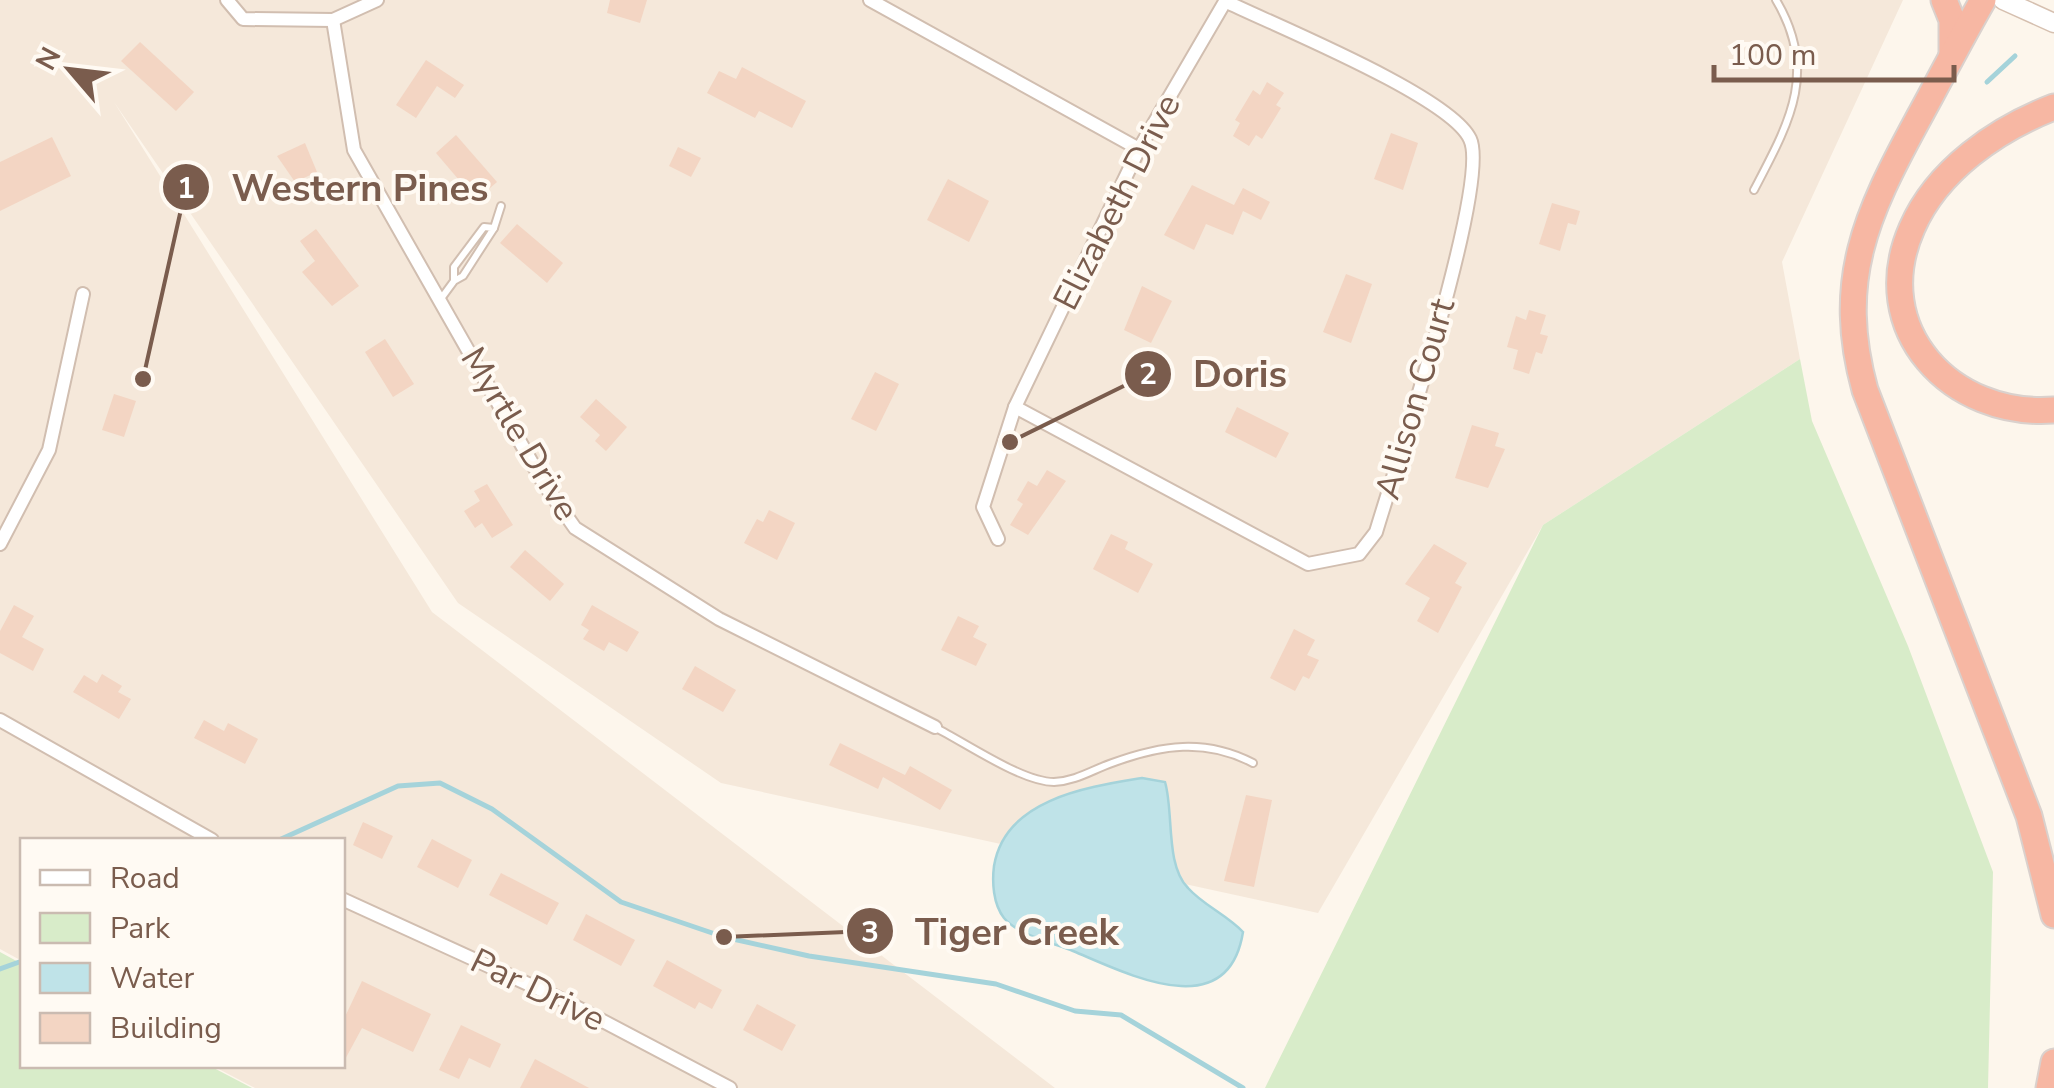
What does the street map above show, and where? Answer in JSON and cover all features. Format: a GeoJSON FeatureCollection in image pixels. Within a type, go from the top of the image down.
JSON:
{"type":"FeatureCollection","features":[{"type":"Feature","properties":{"kind":"highway"},"geometry":{"type":"LineString","coordinates":[[1944,0],[1952,20],[1952,54]]}},
{"type":"Feature","properties":{"kind":"highway"},"geometry":{"type":"LineString","coordinates":[[1984,0],[1868,218],[1854,273],[1854,343],[1871,406],[2029,816],[2054,915]]}},
{"type":"Feature","properties":{"kind":"highway"},"geometry":{"type":"LineString","coordinates":[[2054,108],[2000,134],[1942,183],[1912,226],[1900,282],[1912,333],[1945,380],[1970,396],[2001,408],[2054,410]]}},
{"type":"Feature","properties":{"kind":"highway"},"geometry":{"type":"LineString","coordinates":[[2049,1088],[2054,1062]]}},
{"type":"Feature","properties":{"kind":"main road"},"geometry":{"type":"LineString","coordinates":[[2003,0],[2054,23]]}},
{"type":"Feature","properties":{"kind":"street"},"geometry":{"type":"LineString","coordinates":[[227,0],[242,19],[333,20],[377,0]]}},
{"type":"Feature","properties":{"kind":"street"},"geometry":{"type":"LineString","coordinates":[[870,0],[1140,149]]}},
{"type":"Feature","properties":{"kind":"street","name":"Elizabeth Drive"},"geometry":{"type":"LineString","coordinates":[[998,539],[983,506],[1015,407],[1140,149],[1226,0]]}},
{"type":"Feature","properties":{"kind":"street","name":"Allison Court"},"geometry":{"type":"LineString","coordinates":[[1015,407],[1308,564],[1359,554],[1376,532],[1460,248],[1473,158],[1470,138],[1432,102],[1226,0]]}},
{"type":"Feature","properties":{"kind":"street","name":"Myrtle Drive"},"geometry":{"type":"LineString","coordinates":[[333,20],[354,150],[544,484],[575,528],[719,620],[934,727]]}},
{"type":"Feature","properties":{"kind":"street"},"geometry":{"type":"LineString","coordinates":[[0,544],[49,450],[82,294]]}},
{"type":"Feature","properties":{"kind":"street"},"geometry":{"type":"LineString","coordinates":[[0,720],[208,838]]}},
{"type":"Feature","properties":{"kind":"street","name":"Par Drive"},"geometry":{"type":"LineString","coordinates":[[345,900],[563,1000],[730,1088]]}},
{"type":"Feature","properties":{"kind":"lane"},"geometry":{"type":"LineString","coordinates":[[1754,190],[1794,111],[1798,75],[1794,35],[1776,0]]}},
{"type":"Feature","properties":{"kind":"lane"},"geometry":{"type":"LineString","coordinates":[[440,301],[454,281],[454,267],[484,227],[494,228],[500,206]]}},
{"type":"Feature","properties":{"kind":"lane"},"geometry":{"type":"LineString","coordinates":[[934,727],[1026,775],[1050,782],[1074,779],[1169,745],[1194,745],[1252,764]]}},
{"type":"Feature","properties":{"kind":"shaded area"},"geometry":{"type":"Polygon","coordinates":[[[0,0],[1903,0],[1782,262],[1800,359],[1543,525],[1318,913],[721,783],[458,603],[114,102],[432,612],[1055,1088],[255,1088],[217,1068],[345,1068],[345,838],[20,838],[20,960],[0,949],[0,0]]]}},
{"type":"Feature","properties":{"kind":"green space"},"geometry":{"type":"Polygon","coordinates":[[[1800,359],[1812,421],[1908,646],[1993,872],[1988,1088],[1265,1088],[1543,525],[1800,359]]]}},
{"type":"Feature","properties":{"kind":"green space"},"geometry":{"type":"Polygon","coordinates":[[[0,952],[20,963],[20,1068],[214,1068],[252,1088],[0,1088],[0,952]]]}},
{"type":"Feature","properties":{"kind":"water"},"geometry":{"type":"Polygon","coordinates":[[[1142,778],[1165,782],[1173,852],[1181,878],[1194,894],[1243,932],[1234,961],[1218,978],[1197,985],[1147,980],[1036,938],[1010,924],[995,900],[994,866],[1001,843],[1014,825],[1052,800],[1142,778]]]}},
{"type":"Feature","properties":{"kind":"building"},"geometry":{"type":"Polygon","coordinates":[[[610,0],[647,0],[640,23],[607,13],[610,0]]]}},
{"type":"Feature","properties":{"kind":"building"},"geometry":{"type":"Polygon","coordinates":[[[140,42],[194,92],[176,111],[121,61],[140,42]]]}},
{"type":"Feature","properties":{"kind":"building"},"geometry":{"type":"Polygon","coordinates":[[[426,60],[464,85],[455,98],[437,86],[416,118],[396,105],[426,60]]]}},
{"type":"Feature","properties":{"kind":"building"},"geometry":{"type":"Polygon","coordinates":[[[742,67],[806,101],[792,128],[759,111],[755,118],[707,93],[719,71],[736,79],[742,67]]]}},
{"type":"Feature","properties":{"kind":"building"},"geometry":{"type":"Polygon","coordinates":[[[1267,82],[1284,93],[1276,105],[1281,108],[1262,139],[1256,135],[1249,146],[1233,136],[1240,123],[1235,120],[1253,90],[1260,95],[1267,82]]]}},
{"type":"Feature","properties":{"kind":"building"},"geometry":{"type":"Polygon","coordinates":[[[1391,133],[1418,143],[1403,190],[1374,179],[1391,133]]]}},
{"type":"Feature","properties":{"kind":"building"},"geometry":{"type":"Polygon","coordinates":[[[456,135],[497,182],[476,200],[436,153],[456,135]]]}},
{"type":"Feature","properties":{"kind":"building"},"geometry":{"type":"Polygon","coordinates":[[[52,137],[71,176],[0,211],[0,162],[52,137]]]}},
{"type":"Feature","properties":{"kind":"building"},"geometry":{"type":"Polygon","coordinates":[[[305,143],[317,172],[295,182],[277,156],[305,143]]]}},
{"type":"Feature","properties":{"kind":"building"},"geometry":{"type":"Polygon","coordinates":[[[678,147],[701,158],[691,177],[669,166],[678,147]]]}},
{"type":"Feature","properties":{"kind":"building"},"geometry":{"type":"Polygon","coordinates":[[[948,179],[989,201],[969,242],[927,220],[948,179]]]}},
{"type":"Feature","properties":{"kind":"building"},"geometry":{"type":"Polygon","coordinates":[[[1192,185],[1234,205],[1243,188],[1270,202],[1261,220],[1243,211],[1233,235],[1206,224],[1194,250],[1164,235],[1192,185]]]}},
{"type":"Feature","properties":{"kind":"building"},"geometry":{"type":"Polygon","coordinates":[[[1552,203],[1580,211],[1576,225],[1568,223],[1560,251],[1539,244],[1552,203]]]}},
{"type":"Feature","properties":{"kind":"building"},"geometry":{"type":"Polygon","coordinates":[[[517,224],[563,263],[547,283],[500,243],[517,224]]]}},
{"type":"Feature","properties":{"kind":"building"},"geometry":{"type":"Polygon","coordinates":[[[316,229],[359,286],[332,306],[302,272],[315,261],[300,241],[316,229]]]}},
{"type":"Feature","properties":{"kind":"building"},"geometry":{"type":"Polygon","coordinates":[[[1346,274],[1372,284],[1351,343],[1323,332],[1346,274]]]}},
{"type":"Feature","properties":{"kind":"building"},"geometry":{"type":"Polygon","coordinates":[[[1142,286],[1172,301],[1151,343],[1124,330],[1142,286]]]}},
{"type":"Feature","properties":{"kind":"building"},"geometry":{"type":"Polygon","coordinates":[[[1529,310],[1546,315],[1540,334],[1548,336],[1542,354],[1536,352],[1529,374],[1513,369],[1518,350],[1507,347],[1516,316],[1526,320],[1529,310]]]}},
{"type":"Feature","properties":{"kind":"building"},"geometry":{"type":"Polygon","coordinates":[[[385,339],[414,384],[393,397],[365,352],[385,339]]]}},
{"type":"Feature","properties":{"kind":"building"},"geometry":{"type":"Polygon","coordinates":[[[875,372],[899,384],[876,431],[851,419],[875,372]]]}},
{"type":"Feature","properties":{"kind":"building"},"geometry":{"type":"Polygon","coordinates":[[[114,394],[136,401],[124,437],[102,430],[114,394]]]}},
{"type":"Feature","properties":{"kind":"building"},"geometry":{"type":"Polygon","coordinates":[[[596,399],[627,427],[606,451],[595,441],[600,435],[580,417],[596,399]]]}},
{"type":"Feature","properties":{"kind":"building"},"geometry":{"type":"Polygon","coordinates":[[[1237,407],[1289,433],[1276,458],[1225,432],[1237,407]]]}},
{"type":"Feature","properties":{"kind":"building"},"geometry":{"type":"Polygon","coordinates":[[[1472,425],[1499,433],[1495,446],[1505,449],[1488,488],[1455,478],[1472,425]]]}},
{"type":"Feature","properties":{"kind":"building"},"geometry":{"type":"Polygon","coordinates":[[[1047,470],[1066,481],[1028,535],[1010,525],[1023,504],[1017,500],[1028,481],[1037,486],[1047,470]]]}},
{"type":"Feature","properties":{"kind":"building"},"geometry":{"type":"Polygon","coordinates":[[[487,484],[513,525],[492,538],[482,523],[475,528],[464,511],[480,501],[474,491],[487,484]]]}},
{"type":"Feature","properties":{"kind":"building"},"geometry":{"type":"Polygon","coordinates":[[[769,510],[795,523],[777,560],[744,543],[757,519],[763,522],[769,510]]]}},
{"type":"Feature","properties":{"kind":"building"},"geometry":{"type":"Polygon","coordinates":[[[1111,534],[1128,542],[1125,549],[1153,564],[1138,593],[1093,569],[1111,534]]]}},
{"type":"Feature","properties":{"kind":"building"},"geometry":{"type":"Polygon","coordinates":[[[1434,544],[1467,563],[1455,583],[1462,587],[1438,633],[1417,621],[1430,598],[1405,584],[1434,544]]]}},
{"type":"Feature","properties":{"kind":"building"},"geometry":{"type":"Polygon","coordinates":[[[525,550],[564,584],[550,601],[510,567],[525,550]]]}},
{"type":"Feature","properties":{"kind":"building"},"geometry":{"type":"Polygon","coordinates":[[[14,605],[34,616],[22,637],[44,649],[33,671],[0,653],[0,631],[14,605]]]}},
{"type":"Feature","properties":{"kind":"building"},"geometry":{"type":"Polygon","coordinates":[[[592,605],[639,632],[627,652],[609,642],[604,651],[583,639],[589,630],[581,625],[592,605]]]}},
{"type":"Feature","properties":{"kind":"building"},"geometry":{"type":"Polygon","coordinates":[[[958,616],[979,626],[973,637],[987,644],[976,666],[941,650],[958,616]]]}},
{"type":"Feature","properties":{"kind":"building"},"geometry":{"type":"Polygon","coordinates":[[[1294,629],[1315,640],[1307,655],[1319,660],[1309,679],[1303,676],[1295,691],[1270,678],[1294,629]]]}},
{"type":"Feature","properties":{"kind":"building"},"geometry":{"type":"Polygon","coordinates":[[[695,666],[736,690],[723,712],[682,689],[695,666]]]}},
{"type":"Feature","properties":{"kind":"building"},"geometry":{"type":"Polygon","coordinates":[[[102,674],[122,686],[118,692],[131,699],[119,719],[73,692],[84,675],[97,683],[102,674]]]}},
{"type":"Feature","properties":{"kind":"building"},"geometry":{"type":"Polygon","coordinates":[[[204,720],[224,731],[228,723],[258,739],[245,764],[194,738],[204,720]]]}},
{"type":"Feature","properties":{"kind":"building"},"geometry":{"type":"Polygon","coordinates":[[[840,743],[905,775],[910,766],[952,790],[940,810],[883,777],[878,789],[829,765],[840,743]]]}},
{"type":"Feature","properties":{"kind":"building"},"geometry":{"type":"Polygon","coordinates":[[[1246,795],[1272,800],[1254,887],[1224,881],[1246,795]]]}},
{"type":"Feature","properties":{"kind":"building"},"geometry":{"type":"Polygon","coordinates":[[[363,822],[393,836],[382,859],[353,845],[363,822]]]}},
{"type":"Feature","properties":{"kind":"building"},"geometry":{"type":"Polygon","coordinates":[[[432,839],[472,860],[458,888],[417,867],[432,839]]]}},
{"type":"Feature","properties":{"kind":"building"},"geometry":{"type":"Polygon","coordinates":[[[501,873],[559,903],[547,925],[489,895],[501,873]]]}},
{"type":"Feature","properties":{"kind":"building"},"geometry":{"type":"Polygon","coordinates":[[[586,914],[635,940],[621,966],[573,940],[586,914]]]}},
{"type":"Feature","properties":{"kind":"building"},"geometry":{"type":"Polygon","coordinates":[[[667,960],[722,990],[712,1009],[699,1002],[695,1009],[653,986],[667,960]]]}},
{"type":"Feature","properties":{"kind":"building"},"geometry":{"type":"Polygon","coordinates":[[[362,981],[431,1014],[413,1052],[362,1028],[345,1059],[345,1017],[362,981]]]}},
{"type":"Feature","properties":{"kind":"building"},"geometry":{"type":"Polygon","coordinates":[[[757,1004],[796,1025],[782,1051],[743,1030],[757,1004]]]}},
{"type":"Feature","properties":{"kind":"building"},"geometry":{"type":"Polygon","coordinates":[[[461,1025],[501,1044],[490,1068],[469,1058],[459,1079],[439,1070],[461,1025]]]}},
{"type":"Feature","properties":{"kind":"building"},"geometry":{"type":"Polygon","coordinates":[[[535,1059],[589,1088],[520,1088],[535,1059]]]}},
{"type":"Feature","properties":{"kind":"waterway"},"geometry":{"type":"LineString","coordinates":[[1987,82],[2015,56]]}},
{"type":"Feature","properties":{"kind":"waterway"},"geometry":{"type":"LineString","coordinates":[[283,838],[398,786],[440,783],[492,809],[621,902],[724,937],[809,956],[996,984],[1075,1011],[1121,1015],[1243,1088]]}},
{"type":"Feature","properties":{"kind":"waterway"},"geometry":{"type":"LineString","coordinates":[[0,969],[20,962]]}},
{"type":"Feature","properties":{"kind":"place","name":"Western Pines"},"geometry":{"type":"Point","coordinates":[143,379]}},
{"type":"Feature","properties":{"kind":"place","name":"Doris"},"geometry":{"type":"Point","coordinates":[1010,442]}},
{"type":"Feature","properties":{"kind":"place","name":"Tiger Creek"},"geometry":{"type":"Point","coordinates":[724,937]}}]}
